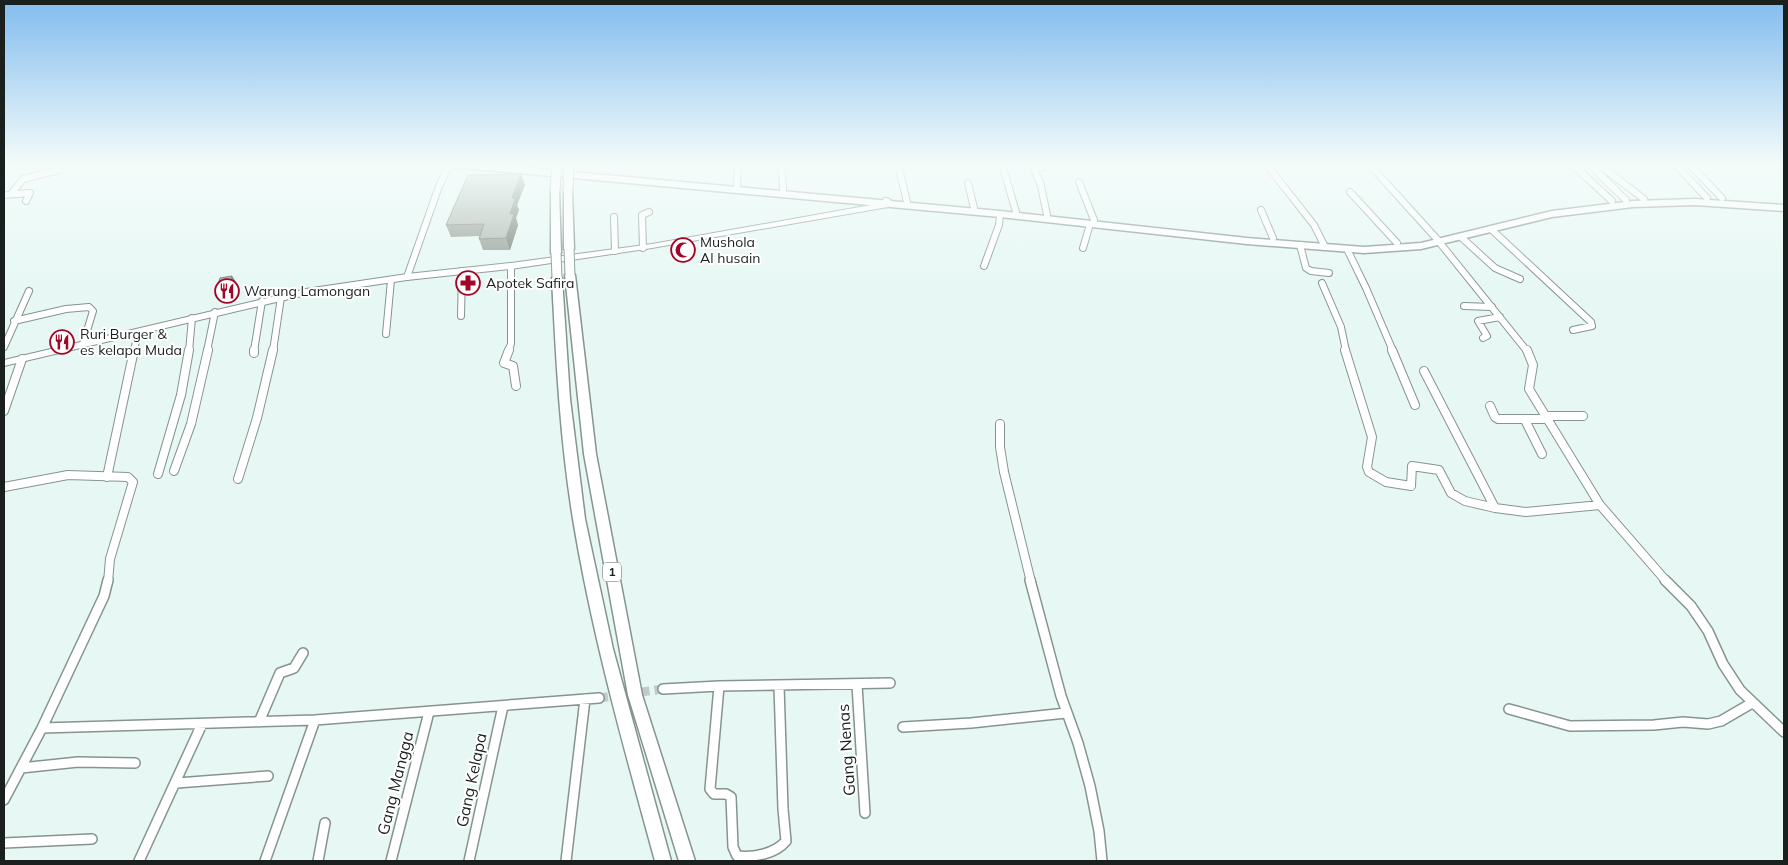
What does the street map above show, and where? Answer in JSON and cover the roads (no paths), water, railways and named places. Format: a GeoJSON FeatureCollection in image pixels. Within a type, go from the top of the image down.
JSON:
{"type":"FeatureCollection","features":[{"type":"Feature","properties":{"kind":"highway","name":"1"},"geometry":{"type":"LineString","coordinates":[[555,204],[556,253],[564,277],[590,454],[635,695],[687,861]]}},
{"type":"Feature","properties":{"kind":"highway","name":"1"},"geometry":{"type":"LineString","coordinates":[[568,204],[569,249],[564,277],[562,387],[579,520],[625,724],[663,861]]}},
{"type":"Feature","properties":{"kind":"highway"},"geometry":{"type":"LineString","coordinates":[[845,204],[861,206],[875,204]]}},
{"type":"Feature","properties":{"kind":"highway"},"geometry":{"type":"LineString","coordinates":[[900,204],[1273,238],[1347,249],[1403,248],[1438,240],[1505,219],[1587,204]]}},
{"type":"Feature","properties":{"kind":"highway"},"geometry":{"type":"LineString","coordinates":[[933,204],[1047,215],[1092,222],[1300,245],[1371,245],[1438,240],[1461,237],[1552,214],[1640,204]]}},
{"type":"Feature","properties":{"kind":"highway"},"geometry":{"type":"LineString","coordinates":[[1748,204],[1784,206]]}},
{"type":"Feature","properties":{"kind":"highway"},"geometry":{"type":"LineString","coordinates":[[1771,204],[1784,206]]}},
{"type":"Feature","properties":{"kind":"main road"},"geometry":{"type":"LineString","coordinates":[[4,363],[281,297],[407,277],[510,266],[643,248],[861,206]]}},
{"type":"Feature","properties":{"kind":"street"},"geometry":{"type":"LineString","coordinates":[[407,277],[432,204]]}},
{"type":"Feature","properties":{"kind":"street"},"geometry":{"type":"LineString","coordinates":[[1014,204],[1016,212]]}},
{"type":"Feature","properties":{"kind":"street"},"geometry":{"type":"LineString","coordinates":[[1045,204],[1047,215]]}},
{"type":"Feature","properties":{"kind":"street"},"geometry":{"type":"LineString","coordinates":[[1083,248],[1092,222],[1086,204]]}},
{"type":"Feature","properties":{"kind":"street"},"geometry":{"type":"LineString","coordinates":[[1298,204],[1314,225],[1324,245]]}},
{"type":"Feature","properties":{"kind":"street"},"geometry":{"type":"LineString","coordinates":[[1361,204],[1396,243]]}},
{"type":"Feature","properties":{"kind":"street"},"geometry":{"type":"LineString","coordinates":[[1406,204],[1438,240],[1530,355],[1533,365],[1529,389],[1600,505],[1656,571],[1691,606],[1708,631],[1731,678],[1752,703],[1784,732]]}},
{"type":"Feature","properties":{"kind":"street"},"geometry":{"type":"LineString","coordinates":[[1261,210],[1273,238]]}},
{"type":"Feature","properties":{"kind":"street"},"geometry":{"type":"LineString","coordinates":[[643,248],[642,216],[649,212]]}},
{"type":"Feature","properties":{"kind":"street"},"geometry":{"type":"LineString","coordinates":[[984,266],[999,225],[1000,214]]}},
{"type":"Feature","properties":{"kind":"street"},"geometry":{"type":"LineString","coordinates":[[614,217],[615,251]]}},
{"type":"Feature","properties":{"kind":"street"},"geometry":{"type":"LineString","coordinates":[[1491,229],[1591,322],[1592,326],[1589,328],[1573,330]]}},
{"type":"Feature","properties":{"kind":"street"},"geometry":{"type":"LineString","coordinates":[[1461,237],[1495,266],[1509,275],[1520,279]]}},
{"type":"Feature","properties":{"kind":"street"},"geometry":{"type":"LineString","coordinates":[[1300,245],[1306,268],[1312,271],[1329,273]]}},
{"type":"Feature","properties":{"kind":"street"},"geometry":{"type":"LineString","coordinates":[[1347,249],[1366,288],[1415,405]]}},
{"type":"Feature","properties":{"kind":"street"},"geometry":{"type":"LineString","coordinates":[[510,266],[511,344],[504,363],[513,366],[516,386]]}},
{"type":"Feature","properties":{"kind":"street"},"geometry":{"type":"LineString","coordinates":[[461,316],[462,271]]}},
{"type":"Feature","properties":{"kind":"street"},"geometry":{"type":"LineString","coordinates":[[386,334],[391,280]]}},
{"type":"Feature","properties":{"kind":"street"},"geometry":{"type":"LineString","coordinates":[[1322,283],[1341,327],[1347,358],[1372,437],[1367,467],[1369,472],[1386,482],[1411,486],[1412,466],[1439,470],[1451,493],[1465,501],[1495,508],[1526,512],[1600,505]]}},
{"type":"Feature","properties":{"kind":"street"},"geometry":{"type":"LineString","coordinates":[[4,347],[29,291]]}},
{"type":"Feature","properties":{"kind":"street"},"geometry":{"type":"LineString","coordinates":[[238,479],[257,418],[272,358],[281,297]]}},
{"type":"Feature","properties":{"kind":"street"},"geometry":{"type":"LineString","coordinates":[[254,353],[262,301]]}},
{"type":"Feature","properties":{"kind":"street"},"geometry":{"type":"LineString","coordinates":[[1464,306],[1492,306]]}},
{"type":"Feature","properties":{"kind":"street"},"geometry":{"type":"LineString","coordinates":[[14,321],[66,309],[89,307],[93,311],[83,344]]}},
{"type":"Feature","properties":{"kind":"street"},"geometry":{"type":"LineString","coordinates":[[174,471],[191,424],[199,394],[215,312]]}},
{"type":"Feature","properties":{"kind":"street"},"geometry":{"type":"LineString","coordinates":[[1483,338],[1487,337],[1487,335],[1478,321],[1500,317]]}},
{"type":"Feature","properties":{"kind":"street"},"geometry":{"type":"LineString","coordinates":[[158,474],[181,395],[192,318]]}},
{"type":"Feature","properties":{"kind":"street"},"geometry":{"type":"LineString","coordinates":[[107,477],[138,332]]}},
{"type":"Feature","properties":{"kind":"street"},"geometry":{"type":"LineString","coordinates":[[4,411],[22,359]]}},
{"type":"Feature","properties":{"kind":"street"},"geometry":{"type":"LineString","coordinates":[[1424,372],[1495,508]]}},
{"type":"Feature","properties":{"kind":"street"},"geometry":{"type":"LineString","coordinates":[[1490,406],[1496,418],[1524,420],[1583,416]]}},
{"type":"Feature","properties":{"kind":"street"},"geometry":{"type":"LineString","coordinates":[[1524,420],[1542,454]]}},
{"type":"Feature","properties":{"kind":"street"},"geometry":{"type":"LineString","coordinates":[[1000,424],[999,441],[1008,488],[1046,647],[1066,713],[1078,743],[1101,840],[1102,861]]}},
{"type":"Feature","properties":{"kind":"street"},"geometry":{"type":"LineString","coordinates":[[4,494],[6,486],[68,475],[128,477],[133,482],[110,559],[108,584],[80,652],[4,800]]}},
{"type":"Feature","properties":{"kind":"street"},"geometry":{"type":"LineString","coordinates":[[259,722],[280,673],[295,669],[303,653]]}},
{"type":"Feature","properties":{"kind":"street"},"geometry":{"type":"LineString","coordinates":[[663,690],[719,686],[890,683]]}},
{"type":"Feature","properties":{"kind":"street","name":"Gang Nenas"},"geometry":{"type":"LineString","coordinates":[[857,685],[865,813]]}},
{"type":"Feature","properties":{"kind":"street"},"geometry":{"type":"LineString","coordinates":[[719,686],[710,789],[714,794],[726,794],[731,797],[734,852],[737,856],[745,858],[774,850],[785,843],[779,686]]}},
{"type":"Feature","properties":{"kind":"street"},"geometry":{"type":"LineString","coordinates":[[42,728],[315,720],[599,698]]}},
{"type":"Feature","properties":{"kind":"street"},"geometry":{"type":"LineString","coordinates":[[566,861],[586,699]]}},
{"type":"Feature","properties":{"kind":"street"},"geometry":{"type":"LineString","coordinates":[[1508,710],[1570,726],[1654,725],[1683,722],[1708,724],[1721,721],[1752,703]]}},
{"type":"Feature","properties":{"kind":"street","name":"Gang Kelapa"},"geometry":{"type":"LineString","coordinates":[[468,861],[503,706]]}},
{"type":"Feature","properties":{"kind":"street","name":"Gang Mangga"},"geometry":{"type":"LineString","coordinates":[[391,861],[429,712]]}},
{"type":"Feature","properties":{"kind":"street"},"geometry":{"type":"LineString","coordinates":[[903,727],[971,723],[1066,713]]}},
{"type":"Feature","properties":{"kind":"street"},"geometry":{"type":"LineString","coordinates":[[265,861],[315,720]]}},
{"type":"Feature","properties":{"kind":"street"},"geometry":{"type":"LineString","coordinates":[[139,861],[177,783],[202,724]]}},
{"type":"Feature","properties":{"kind":"street"},"geometry":{"type":"LineString","coordinates":[[21,768],[78,762],[135,763]]}},
{"type":"Feature","properties":{"kind":"street"},"geometry":{"type":"LineString","coordinates":[[177,783],[268,776]]}},
{"type":"Feature","properties":{"kind":"street"},"geometry":{"type":"LineString","coordinates":[[318,861],[325,823]]}},
{"type":"Feature","properties":{"kind":"street"},"geometry":{"type":"LineString","coordinates":[[4,843],[92,839]]}},
{"type":"Feature","properties":{"kind":"tunnel"},"geometry":{"type":"LineString","coordinates":[[599,698],[663,689]]}},
{"type":"Feature","properties":{"kind":"place","name":"Mushola Al husain"},"geometry":{"type":"Point","coordinates":[683,250]}},
{"type":"Feature","properties":{"kind":"place","name":"Apotek Safira"},"geometry":{"type":"Point","coordinates":[468,283]}},
{"type":"Feature","properties":{"kind":"place","name":"Warung Lamongan"},"geometry":{"type":"Point","coordinates":[227,291]}},
{"type":"Feature","properties":{"kind":"place","name":"Ruri Burger & es kelapa Muda"},"geometry":{"type":"Point","coordinates":[62,342]}}]}
